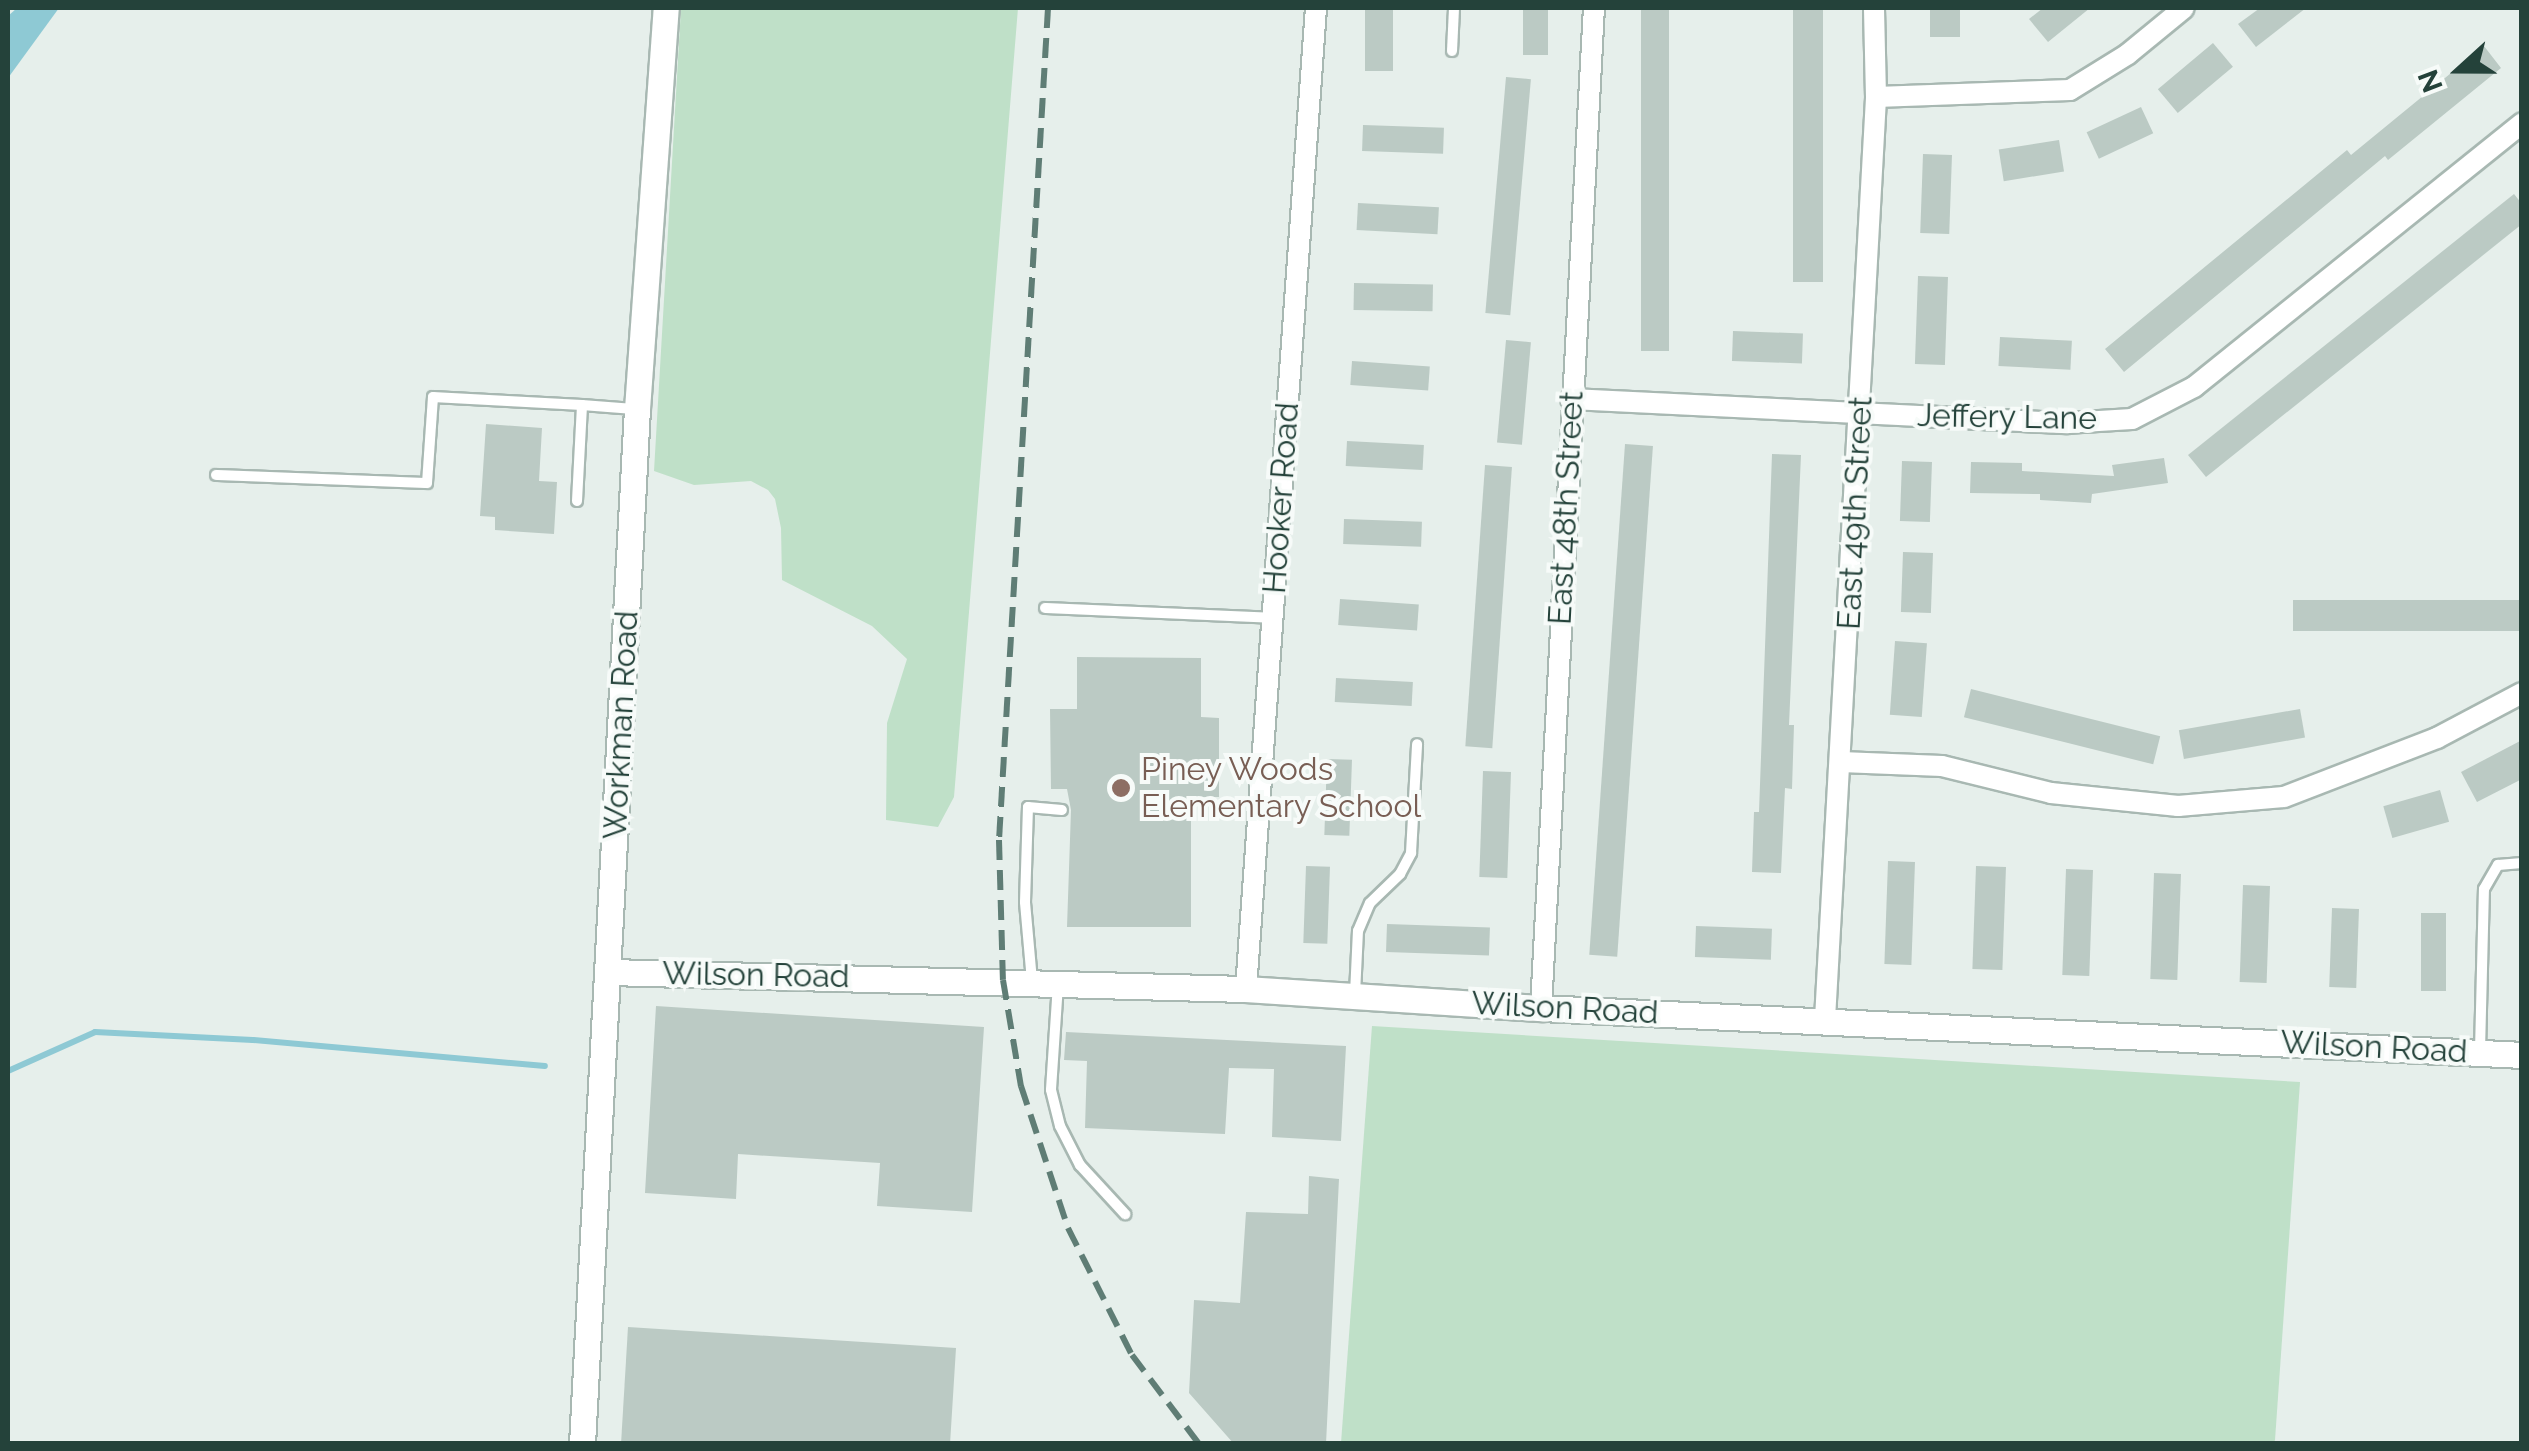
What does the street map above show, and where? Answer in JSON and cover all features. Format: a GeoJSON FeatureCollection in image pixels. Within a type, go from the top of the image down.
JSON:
{"type":"FeatureCollection","features":[{"type":"Feature","properties":{"kind":"street","name":"Workman Road"},"geometry":{"type":"LineString","coordinates":[[582,1444],[637,409],[666,8]]}},
{"type":"Feature","properties":{"kind":"street","name":"Hooker Road"},"geometry":{"type":"LineString","coordinates":[[1246,989],[1316,8]]}},
{"type":"Feature","properties":{"kind":"street","name":"East 48th Street"},"geometry":{"type":"LineString","coordinates":[[1541,1008],[1594,8]]}},
{"type":"Feature","properties":{"kind":"street","name":"East 49th Street"},"geometry":{"type":"LineString","coordinates":[[1825,1019],[1876,97],[1874,8]]}},
{"type":"Feature","properties":{"kind":"street"},"geometry":{"type":"LineString","coordinates":[[1876,97],[2070,90],[2128,54],[2184,8]]}},
{"type":"Feature","properties":{"kind":"street","name":"Jeffery Lane"},"geometry":{"type":"LineString","coordinates":[[1571,399],[2066,423],[2132,419],[2194,387],[2522,122]]}},
{"type":"Feature","properties":{"kind":"street"},"geometry":{"type":"LineString","coordinates":[[1841,762],[1942,766],[2051,792],[2178,806],[2284,797],[2437,738],[2522,694]]}},
{"type":"Feature","properties":{"kind":"street","name":"Wilson Road"},"geometry":{"type":"LineString","coordinates":[[609,972],[1246,989],[1541,1008],[2522,1055]]}},
{"type":"Feature","properties":{"kind":"lane"},"geometry":{"type":"LineString","coordinates":[[1452,50],[1454,8]]}},
{"type":"Feature","properties":{"kind":"lane"},"geometry":{"type":"LineString","coordinates":[[216,475],[426,483],[434,397],[637,409]]}},
{"type":"Feature","properties":{"kind":"lane"},"geometry":{"type":"LineString","coordinates":[[577,502],[582,405]]}},
{"type":"Feature","properties":{"kind":"lane"},"geometry":{"type":"LineString","coordinates":[[1044,608],[1272,618]]}},
{"type":"Feature","properties":{"kind":"lane"},"geometry":{"type":"LineString","coordinates":[[1355,996],[1358,931],[1370,903],[1400,874],[1411,853],[1417,744]]}},
{"type":"Feature","properties":{"kind":"lane"},"geometry":{"type":"LineString","coordinates":[[1062,810],[1028,807],[1024,902],[1045,982],[1051,1090],[1060,1126],[1080,1165],[1125,1214]]}},
{"type":"Feature","properties":{"kind":"lane"},"geometry":{"type":"LineString","coordinates":[[2480,1052],[2484,889],[2498,865],[2522,863]]}},
{"type":"Feature","properties":{"kind":"green space"},"geometry":{"type":"Polygon","coordinates":[[[681,8],[1018,8],[954,797],[938,827],[886,820],[887,723],[907,659],[872,626],[782,580],[781,528],[775,499],[768,490],[751,481],[694,485],[654,471],[681,8]]]}},
{"type":"Feature","properties":{"kind":"green space"},"geometry":{"type":"Polygon","coordinates":[[[1372,1026],[2300,1082],[2275,1440],[2273,1444],[1341,1443],[1372,1026]]]}},
{"type":"Feature","properties":{"kind":"water"},"geometry":{"type":"Polygon","coordinates":[[[17,8],[59,8],[8,78],[8,16],[17,8]]]}},
{"type":"Feature","properties":{"kind":"building"},"geometry":{"type":"Polygon","coordinates":[[[1365,8],[1393,8],[1393,71],[1365,71],[1365,8]]]}},
{"type":"Feature","properties":{"kind":"building"},"geometry":{"type":"Polygon","coordinates":[[[1523,8],[1548,8],[1548,55],[1523,55],[1523,8]]]}},
{"type":"Feature","properties":{"kind":"building"},"geometry":{"type":"Polygon","coordinates":[[[1641,8],[1669,8],[1669,351],[1641,351],[1641,8]]]}},
{"type":"Feature","properties":{"kind":"building"},"geometry":{"type":"Polygon","coordinates":[[[1793,8],[1823,8],[1823,282],[1793,282],[1793,8]]]}},
{"type":"Feature","properties":{"kind":"building"},"geometry":{"type":"Polygon","coordinates":[[[1930,8],[1960,8],[1960,37],[1930,37],[1930,8]]]}},
{"type":"Feature","properties":{"kind":"building"},"geometry":{"type":"Polygon","coordinates":[[[2043,8],[2090,8],[2048,42],[2029,19],[2043,8]]]}},
{"type":"Feature","properties":{"kind":"building"},"geometry":{"type":"Polygon","coordinates":[[[2260,8],[2306,8],[2256,47],[2238,24],[2260,8]]]}},
{"type":"Feature","properties":{"kind":"building"},"geometry":{"type":"Polygon","coordinates":[[[2213,43],[2233,67],[2178,113],[2158,89],[2213,43]]]}},
{"type":"Feature","properties":{"kind":"building"},"geometry":{"type":"Polygon","coordinates":[[[2484,46],[2501,68],[2388,160],[2385,156],[2124,372],[2105,349],[2347,150],[2351,155],[2484,46]]]}},
{"type":"Feature","properties":{"kind":"building"},"geometry":{"type":"Polygon","coordinates":[[[1506,77],[1531,79],[1510,315],[1485,313],[1506,77]]]}},
{"type":"Feature","properties":{"kind":"building"},"geometry":{"type":"Polygon","coordinates":[[[2141,107],[2153,133],[2099,159],[2087,132],[2141,107]]]}},
{"type":"Feature","properties":{"kind":"building"},"geometry":{"type":"Polygon","coordinates":[[[1363,125],[1444,128],[1443,154],[1362,151],[1363,125]]]}},
{"type":"Feature","properties":{"kind":"building"},"geometry":{"type":"Polygon","coordinates":[[[2059,140],[2064,172],[2004,181],[1999,150],[2059,140]]]}},
{"type":"Feature","properties":{"kind":"building"},"geometry":{"type":"Polygon","coordinates":[[[1923,154],[1952,155],[1949,234],[1920,233],[1923,154]]]}},
{"type":"Feature","properties":{"kind":"building"},"geometry":{"type":"Polygon","coordinates":[[[2514,194],[2522,204],[2522,224],[2206,477],[2188,455],[2514,194]]]}},
{"type":"Feature","properties":{"kind":"building"},"geometry":{"type":"Polygon","coordinates":[[[1358,203],[1439,207],[1437,234],[1357,230],[1358,203]]]}},
{"type":"Feature","properties":{"kind":"building"},"geometry":{"type":"Polygon","coordinates":[[[1918,276],[1948,277],[1945,365],[1915,364],[1918,276]]]}},
{"type":"Feature","properties":{"kind":"building"},"geometry":{"type":"Polygon","coordinates":[[[1354,283],[1433,284],[1433,311],[1354,310],[1354,283]]]}},
{"type":"Feature","properties":{"kind":"building"},"geometry":{"type":"Polygon","coordinates":[[[1733,331],[1803,333],[1802,363],[1732,361],[1733,331]]]}},
{"type":"Feature","properties":{"kind":"building"},"geometry":{"type":"Polygon","coordinates":[[[2000,337],[2072,341],[2070,370],[1998,366],[2000,337]]]}},
{"type":"Feature","properties":{"kind":"building"},"geometry":{"type":"Polygon","coordinates":[[[1506,340],[1531,342],[1522,445],[1497,443],[1506,340]]]}},
{"type":"Feature","properties":{"kind":"building"},"geometry":{"type":"Polygon","coordinates":[[[1352,361],[1430,366],[1428,390],[1350,385],[1352,361]]]}},
{"type":"Feature","properties":{"kind":"building"},"geometry":{"type":"Polygon","coordinates":[[[486,424],[542,428],[539,481],[557,482],[554,534],[495,530],[495,517],[480,516],[486,424]]]}},
{"type":"Feature","properties":{"kind":"building"},"geometry":{"type":"Polygon","coordinates":[[[1347,441],[1424,445],[1423,470],[1346,466],[1347,441]]]}},
{"type":"Feature","properties":{"kind":"building"},"geometry":{"type":"Polygon","coordinates":[[[1625,444],[1653,446],[1617,957],[1589,955],[1625,444]]]}},
{"type":"Feature","properties":{"kind":"building"},"geometry":{"type":"Polygon","coordinates":[[[1772,454],[1801,455],[1789,725],[1794,725],[1792,789],[1785,788],[1781,873],[1752,872],[1754,812],[1759,812],[1772,454]]]}},
{"type":"Feature","properties":{"kind":"building"},"geometry":{"type":"Polygon","coordinates":[[[2164,458],[2168,483],[2092,494],[2091,503],[2040,500],[2040,494],[1970,493],[1971,462],[2022,463],[2022,471],[2114,476],[2112,465],[2164,458]]]}},
{"type":"Feature","properties":{"kind":"building"},"geometry":{"type":"Polygon","coordinates":[[[1902,461],[1932,462],[1930,522],[1900,521],[1902,461]]]}},
{"type":"Feature","properties":{"kind":"building"},"geometry":{"type":"Polygon","coordinates":[[[1485,465],[1512,467],[1492,748],[1465,746],[1485,465]]]}},
{"type":"Feature","properties":{"kind":"building"},"geometry":{"type":"Polygon","coordinates":[[[1344,519],[1422,522],[1421,547],[1343,544],[1344,519]]]}},
{"type":"Feature","properties":{"kind":"building"},"geometry":{"type":"Polygon","coordinates":[[[1903,552],[1933,553],[1931,613],[1901,612],[1903,552]]]}},
{"type":"Feature","properties":{"kind":"building"},"geometry":{"type":"Polygon","coordinates":[[[1340,599],[1419,605],[1417,630],[1338,625],[1340,599]]]}},
{"type":"Feature","properties":{"kind":"building"},"geometry":{"type":"Polygon","coordinates":[[[2293,600],[2522,600],[2522,631],[2293,631],[2293,600]]]}},
{"type":"Feature","properties":{"kind":"building"},"geometry":{"type":"Polygon","coordinates":[[[1895,641],[1927,643],[1922,717],[1890,715],[1895,641]]]}},
{"type":"Feature","properties":{"kind":"building"},"geometry":{"type":"Polygon","coordinates":[[[1077,657],[1201,658],[1201,717],[1219,718],[1219,797],[1191,797],[1191,927],[1067,927],[1071,810],[1067,789],[1051,789],[1050,709],[1077,709],[1077,657]]]}},
{"type":"Feature","properties":{"kind":"building"},"geometry":{"type":"Polygon","coordinates":[[[1336,678],[1413,682],[1412,706],[1335,702],[1336,678]]]}},
{"type":"Feature","properties":{"kind":"building"},"geometry":{"type":"Polygon","coordinates":[[[1971,689],[2160,736],[2153,764],[1964,717],[1971,689]]]}},
{"type":"Feature","properties":{"kind":"building"},"geometry":{"type":"Polygon","coordinates":[[[2300,709],[2305,738],[2184,759],[2179,730],[2300,709]]]}},
{"type":"Feature","properties":{"kind":"building"},"geometry":{"type":"Polygon","coordinates":[[[2522,740],[2522,779],[2477,802],[2461,772],[2522,740]]]}},
{"type":"Feature","properties":{"kind":"building"},"geometry":{"type":"Polygon","coordinates":[[[1327,759],[1352,760],[1349,836],[1324,835],[1327,759]]]}},
{"type":"Feature","properties":{"kind":"building"},"geometry":{"type":"Polygon","coordinates":[[[1483,771],[1511,772],[1507,878],[1479,877],[1483,771]]]}},
{"type":"Feature","properties":{"kind":"building"},"geometry":{"type":"Polygon","coordinates":[[[2440,790],[2449,822],[2392,838],[2383,806],[2440,790]]]}},
{"type":"Feature","properties":{"kind":"building"},"geometry":{"type":"Polygon","coordinates":[[[1888,861],[1915,862],[1911,965],[1884,964],[1888,861]]]}},
{"type":"Feature","properties":{"kind":"building"},"geometry":{"type":"Polygon","coordinates":[[[1306,866],[1330,867],[1327,944],[1303,943],[1306,866]]]}},
{"type":"Feature","properties":{"kind":"building"},"geometry":{"type":"Polygon","coordinates":[[[1976,866],[2006,867],[2002,970],[1972,969],[1976,866]]]}},
{"type":"Feature","properties":{"kind":"building"},"geometry":{"type":"Polygon","coordinates":[[[2066,869],[2093,870],[2089,976],[2062,975],[2066,869]]]}},
{"type":"Feature","properties":{"kind":"building"},"geometry":{"type":"Polygon","coordinates":[[[2154,873],[2181,874],[2177,980],[2150,979],[2154,873]]]}},
{"type":"Feature","properties":{"kind":"building"},"geometry":{"type":"Polygon","coordinates":[[[2243,885],[2270,886],[2267,983],[2240,982],[2243,885]]]}},
{"type":"Feature","properties":{"kind":"building"},"geometry":{"type":"Polygon","coordinates":[[[2332,908],[2359,909],[2356,988],[2329,987],[2332,908]]]}},
{"type":"Feature","properties":{"kind":"building"},"geometry":{"type":"Polygon","coordinates":[[[2421,913],[2446,913],[2446,991],[2421,991],[2421,913]]]}},
{"type":"Feature","properties":{"kind":"building"},"geometry":{"type":"Polygon","coordinates":[[[1387,924],[1490,928],[1489,956],[1386,952],[1387,924]]]}},
{"type":"Feature","properties":{"kind":"building"},"geometry":{"type":"Polygon","coordinates":[[[1696,926],[1772,929],[1771,960],[1695,957],[1696,926]]]}},
{"type":"Feature","properties":{"kind":"building"},"geometry":{"type":"Polygon","coordinates":[[[656,1006],[984,1027],[972,1212],[877,1206],[880,1163],[738,1154],[736,1199],[645,1193],[656,1006]]]}},
{"type":"Feature","properties":{"kind":"building"},"geometry":{"type":"Polygon","coordinates":[[[1066,1032],[1346,1046],[1341,1141],[1272,1137],[1274,1069],[1229,1068],[1225,1134],[1085,1128],[1087,1061],[1064,1060],[1066,1032]]]}},
{"type":"Feature","properties":{"kind":"building"},"geometry":{"type":"Polygon","coordinates":[[[1309,1176],[1339,1179],[1326,1444],[1234,1444],[1189,1393],[1194,1300],[1240,1303],[1246,1212],[1308,1214],[1309,1176]]]}},
{"type":"Feature","properties":{"kind":"building"},"geometry":{"type":"Polygon","coordinates":[[[628,1327],[956,1348],[950,1444],[621,1444],[628,1327]]]}},
{"type":"Feature","properties":{"kind":"waterway"},"geometry":{"type":"LineString","coordinates":[[8,1071],[95,1032],[253,1040],[545,1066]]}},
{"type":"Feature","properties":{"kind":"railway"},"geometry":{"type":"LineString","coordinates":[[1048,8],[999,840],[1003,980],[1021,1086],[1068,1228],[1132,1355],[1199,1444]]}},
{"type":"Feature","properties":{"kind":"place","name":"Piney Woods Elementary School"},"geometry":{"type":"Point","coordinates":[1121,788]}}]}
